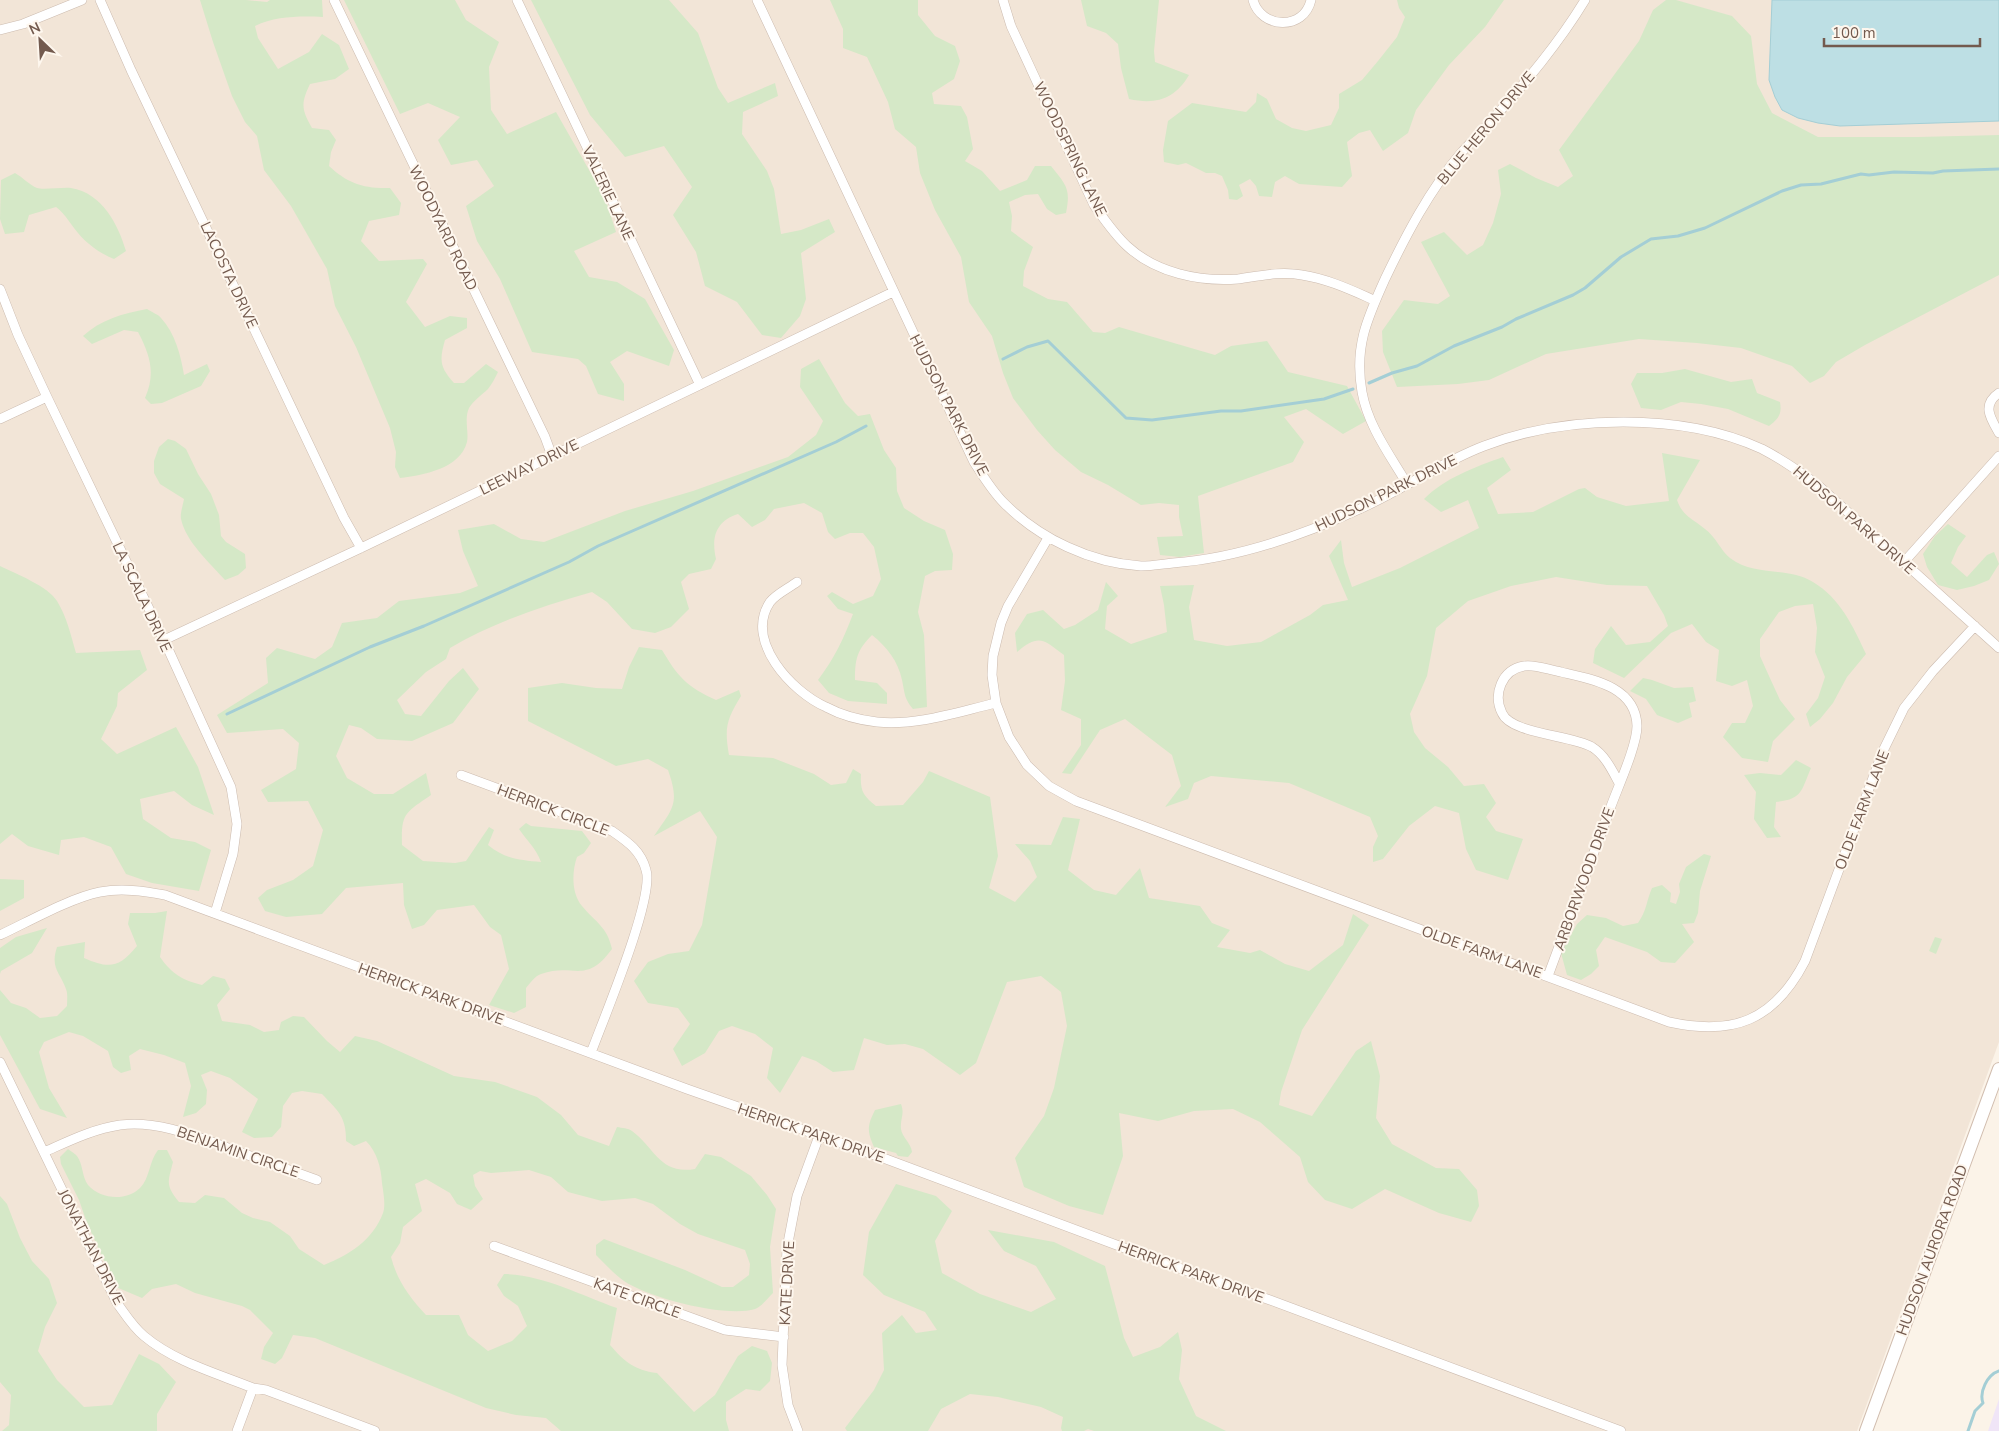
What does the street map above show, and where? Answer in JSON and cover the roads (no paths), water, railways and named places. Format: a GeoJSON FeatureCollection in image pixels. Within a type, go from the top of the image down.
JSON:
{"type":"FeatureCollection","features":[{"type":"Feature","properties":{"kind":"street"},"geometry":{"type":"LineString","coordinates":[[0,30],[23,24],[82,0]]}},
{"type":"Feature","properties":{"kind":"street","name":"LACOSTA DRIVE"},"geometry":{"type":"LineString","coordinates":[[100,0],[131,70],[331,491],[361,548]]}},
{"type":"Feature","properties":{"kind":"street","name":"WOODYARD ROAD"},"geometry":{"type":"LineString","coordinates":[[334,0],[545,437],[552,456]]}},
{"type":"Feature","properties":{"kind":"street","name":"VALERIE LANE"},"geometry":{"type":"LineString","coordinates":[[517,0],[700,385]]}},
{"type":"Feature","properties":{"kind":"street","name":"HUDSON PARK DRIVE"},"geometry":{"type":"LineString","coordinates":[[757,0],[974,462],[1004,503],[1048,538],[1106,561],[1141,566],[1189,562],[1242,552],[1316,529],[1366,506],[1442,464],[1485,445],[1546,430],[1583,424],[1659,424],[1686,427],[1729,437],[1759,448],[1782,460],[1820,487],[1999,648]]}},
{"type":"Feature","properties":{"kind":"street","name":"WOODSPRING LANE"},"geometry":{"type":"LineString","coordinates":[[1002,0],[1011,26],[1094,204],[1112,230],[1128,247],[1152,264],[1181,274],[1220,280],[1266,274],[1301,274],[1342,286],[1374,300]]}},
{"type":"Feature","properties":{"kind":"street"},"geometry":{"type":"LineString","coordinates":[[1253,0],[1258,12],[1266,18],[1271,21],[1286,23],[1304,15],[1311,0]]}},
{"type":"Feature","properties":{"kind":"street","name":"BLUE HERON DRIVE"},"geometry":{"type":"LineString","coordinates":[[1407,484],[1374,429],[1362,393],[1360,350],[1364,330],[1374,300],[1405,236],[1439,182],[1461,153],[1544,59],[1586,0]]}},
{"type":"Feature","properties":{"kind":"street","name":"LA SCALA DRIVE"},"geometry":{"type":"LineString","coordinates":[[0,288],[18,335],[226,772],[235,805],[237,824],[233,854],[215,913]]}},
{"type":"Feature","properties":{"kind":"street","name":"LEEWAY DRIVE"},"geometry":{"type":"LineString","coordinates":[[164,640],[361,548],[893,292]]}},
{"type":"Feature","properties":{"kind":"street"},"geometry":{"type":"LineString","coordinates":[[1999,393],[1991,400],[1988,410],[1990,420],[1999,433]]}},
{"type":"Feature","properties":{"kind":"street"},"geometry":{"type":"LineString","coordinates":[[0,419],[47,397]]}},
{"type":"Feature","properties":{"kind":"street"},"geometry":{"type":"LineString","coordinates":[[1904,562],[1999,456]]}},
{"type":"Feature","properties":{"kind":"street","name":"OLDE FARM LANE"},"geometry":{"type":"LineString","coordinates":[[1048,538],[1000,623],[993,656],[992,675],[996,703],[1009,737],[1027,765],[1049,786],[1076,801],[1475,951],[1548,976],[1669,1022],[1691,1026],[1723,1027],[1755,1017],[1775,1003],[1795,982],[1805,961],[1884,751],[1904,708],[1933,671],[1975,626]]}},
{"type":"Feature","properties":{"kind":"street"},"geometry":{"type":"LineString","coordinates":[[797,582],[770,601],[762,620],[762,634],[775,663],[790,681],[824,707],[854,718],[898,723],[915,722],[996,703]]}},
{"type":"Feature","properties":{"kind":"street","name":"ARBORWOOD DRIVE"},"geometry":{"type":"LineString","coordinates":[[1548,976],[1620,783],[1636,738],[1637,725],[1631,706],[1624,696],[1615,688],[1598,681],[1535,666],[1523,666],[1511,672],[1503,680],[1498,690],[1498,703],[1502,714],[1509,722],[1533,731],[1568,738],[1591,747],[1601,754],[1620,783]]}},
{"type":"Feature","properties":{"kind":"street","name":"HERRICK CIRCLE"},"geometry":{"type":"LineString","coordinates":[[461,775],[612,831],[632,845],[639,854],[648,879],[644,907],[591,1053]]}},
{"type":"Feature","properties":{"kind":"street","name":"HERRICK PARK DRIVE"},"geometry":{"type":"LineString","coordinates":[[0,935],[82,897],[100,892],[126,890],[165,895],[591,1053],[1270,1300],[1621,1431]]}},
{"type":"Feature","properties":{"kind":"street","name":"JONATHAN DRIVE"},"geometry":{"type":"LineString","coordinates":[[0,1062],[117,1303],[131,1323],[143,1335],[164,1351],[178,1358],[253,1388],[266,1390],[375,1431]]}},
{"type":"Feature","properties":{"kind":"street","name":"HUDSON AURORA ROAD"},"geometry":{"type":"LineString","coordinates":[[1866,1431],[1999,1069]]}},
{"type":"Feature","properties":{"kind":"street","name":"BENJAMIN CIRCLE"},"geometry":{"type":"LineString","coordinates":[[44,1152],[86,1134],[106,1128],[122,1125],[149,1125],[181,1130],[317,1180]]}},
{"type":"Feature","properties":{"kind":"street","name":"KATE DRIVE"},"geometry":{"type":"LineString","coordinates":[[798,1431],[788,1405],[783,1382],[782,1365],[788,1248],[792,1214],[819,1136]]}},
{"type":"Feature","properties":{"kind":"street","name":"KATE CIRCLE"},"geometry":{"type":"LineString","coordinates":[[494,1246],[725,1330],[784,1337]]}},
{"type":"Feature","properties":{"kind":"street"},"geometry":{"type":"LineString","coordinates":[[237,1431],[253,1388]]}},
{"type":"Feature","properties":{"kind":"water"},"geometry":{"type":"Polygon","coordinates":[[[1772,0],[1999,0],[1999,121],[1840,126],[1798,118],[1782,110],[1769,80],[1772,0]]]}},
{"type":"Feature","properties":{"kind":"waterway"},"geometry":{"type":"LineString","coordinates":[[1369,383],[1392,373],[1417,366],[1454,346],[1573,295],[1585,288],[1621,257],[1651,239],[1678,236],[1705,228],[1782,191],[1801,185],[1821,184],[1861,174],[1894,172],[1933,173],[1999,169]]}},
{"type":"Feature","properties":{"kind":"waterway"},"geometry":{"type":"LineString","coordinates":[[1003,359],[1027,347],[1048,341],[1126,418],[1152,420],[1221,411],[1241,411],[1324,399],[1353,389]]}},
{"type":"Feature","properties":{"kind":"waterway"},"geometry":{"type":"LineString","coordinates":[[227,714],[370,647],[424,626],[569,562],[598,546],[836,442],[866,426]]}},
{"type":"Feature","properties":{"kind":"waterway"},"geometry":{"type":"LineString","coordinates":[[1968,1431],[1975,1411],[1983,1403],[1982,1394],[1985,1384],[1991,1376],[1999,1371]]}}]}
